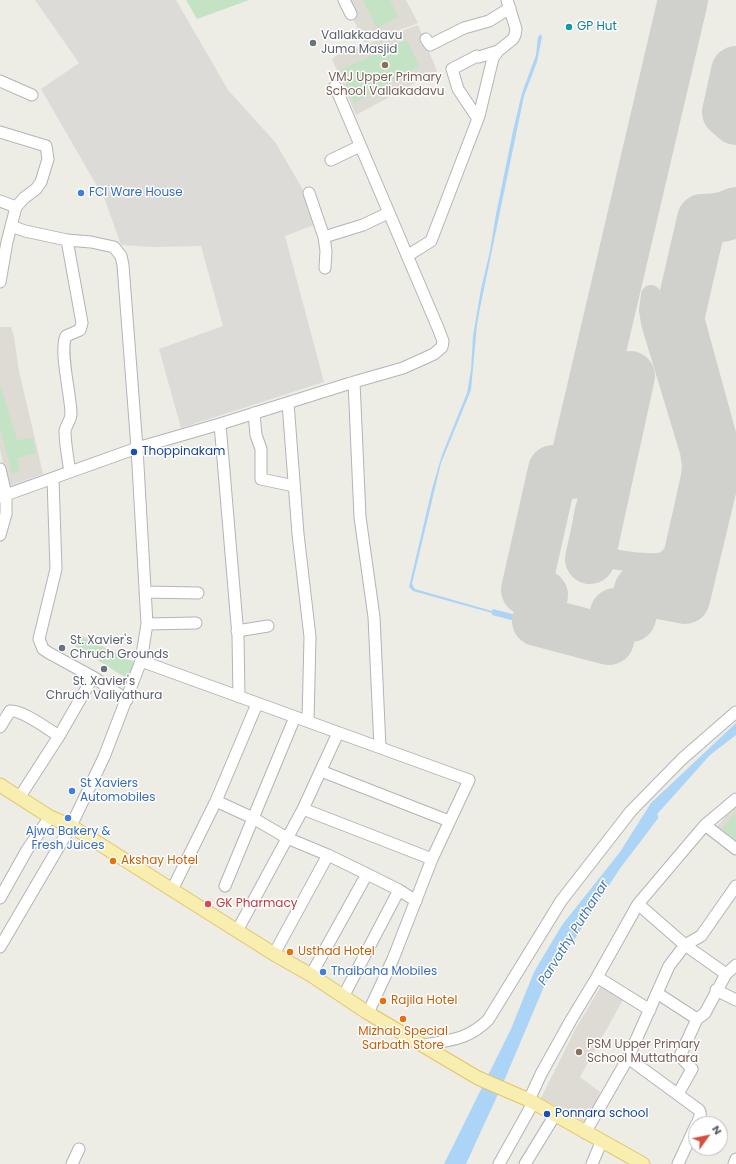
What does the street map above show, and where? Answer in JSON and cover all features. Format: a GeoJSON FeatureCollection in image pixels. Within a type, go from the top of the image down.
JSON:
{"type":"FeatureCollection","features":[{"type":"Feature","properties":{"kind":"main road"},"geometry":{"type":"LineString","coordinates":[[0,785],[50,817],[71,826],[274,954],[311,975],[368,1013],[478,1078],[531,1101],[555,1116],[602,1140],[643,1164]]}},
{"type":"Feature","properties":{"kind":"street"},"geometry":{"type":"LineString","coordinates":[[344,0],[351,14]]}},
{"type":"Feature","properties":{"kind":"street"},"geometry":{"type":"LineString","coordinates":[[406,256],[431,240],[478,120],[493,58],[498,51],[513,39],[516,29],[508,4],[489,21],[464,28],[430,45],[426,39]]}},
{"type":"Feature","properties":{"kind":"street"},"geometry":{"type":"LineString","coordinates":[[478,120],[458,88],[452,69],[477,56],[479,57],[498,51]]}},
{"type":"Feature","properties":{"kind":"street"},"geometry":{"type":"LineString","coordinates":[[0,81],[32,95]]}},
{"type":"Feature","properties":{"kind":"street"},"geometry":{"type":"LineString","coordinates":[[3,496],[137,448],[403,368],[434,354],[442,348],[443,341],[438,328],[406,256],[335,86]]}},
{"type":"Feature","properties":{"kind":"street"},"geometry":{"type":"LineString","coordinates":[[0,132],[46,146],[48,159],[41,182],[36,189],[16,206],[7,242],[0,282]]}},
{"type":"Feature","properties":{"kind":"street"},"geometry":{"type":"LineString","coordinates":[[331,160],[360,146]]}},
{"type":"Feature","properties":{"kind":"street"},"geometry":{"type":"LineString","coordinates":[[309,192],[324,237],[326,251],[325,268]]}},
{"type":"Feature","properties":{"kind":"street"},"geometry":{"type":"LineString","coordinates":[[0,202],[16,206]]}},
{"type":"Feature","properties":{"kind":"street"},"geometry":{"type":"LineString","coordinates":[[324,237],[363,225],[388,213]]}},
{"type":"Feature","properties":{"kind":"street"},"geometry":{"type":"LineString","coordinates":[[0,947],[71,826],[104,757],[141,660],[147,624],[137,448],[123,265],[121,256],[114,247],[91,242],[67,240],[25,231],[11,226]]}},
{"type":"Feature","properties":{"kind":"street"},"geometry":{"type":"LineString","coordinates":[[67,240],[82,323],[80,330],[66,336],[64,343],[66,376],[71,414],[65,430],[70,472]]}},
{"type":"Feature","properties":{"kind":"street"},"geometry":{"type":"LineString","coordinates":[[354,382],[360,517],[374,617],[380,747]]}},
{"type":"Feature","properties":{"kind":"street"},"geometry":{"type":"LineString","coordinates":[[288,403],[298,534],[310,637],[308,721]]}},
{"type":"Feature","properties":{"kind":"street"},"geometry":{"type":"LineString","coordinates":[[254,414],[256,435],[261,449],[261,479],[294,486]]}},
{"type":"Feature","properties":{"kind":"street"},"geometry":{"type":"LineString","coordinates":[[220,424],[237,631],[239,697]]}},
{"type":"Feature","properties":{"kind":"street"},"geometry":{"type":"LineString","coordinates":[[0,469],[6,514],[0,535]]}},
{"type":"Feature","properties":{"kind":"street"},"geometry":{"type":"LineString","coordinates":[[53,479],[56,569],[39,639],[48,654],[93,677],[127,700]]}},
{"type":"Feature","properties":{"kind":"street"},"geometry":{"type":"LineString","coordinates":[[145,592],[198,593]]}},
{"type":"Feature","properties":{"kind":"street"},"geometry":{"type":"LineString","coordinates":[[147,624],[196,623]]}},
{"type":"Feature","properties":{"kind":"street"},"geometry":{"type":"LineString","coordinates":[[237,631],[268,626]]}},
{"type":"Feature","properties":{"kind":"street"},"geometry":{"type":"LineString","coordinates":[[141,660],[257,704],[308,721],[469,780],[432,859],[393,959],[368,1013]]}},
{"type":"Feature","properties":{"kind":"street"},"geometry":{"type":"LineString","coordinates":[[19,798],[59,736],[93,677]]}},
{"type":"Feature","properties":{"kind":"street"},"geometry":{"type":"LineString","coordinates":[[172,890],[216,800],[257,704]]}},
{"type":"Feature","properties":{"kind":"street"},"geometry":{"type":"LineString","coordinates":[[0,727],[10,712],[13,711],[24,715],[59,736]]}},
{"type":"Feature","properties":{"kind":"street"},"geometry":{"type":"LineString","coordinates":[[424,1045],[466,1036],[479,1029],[488,1020],[561,901],[631,811],[682,759],[736,712]]}},
{"type":"Feature","properties":{"kind":"street"},"geometry":{"type":"LineString","coordinates":[[225,886],[295,717]]}},
{"type":"Feature","properties":{"kind":"street"},"geometry":{"type":"LineString","coordinates":[[237,931],[303,809],[338,733]]}},
{"type":"Feature","properties":{"kind":"street"},"geometry":{"type":"LineString","coordinates":[[321,771],[449,820]]}},
{"type":"Feature","properties":{"kind":"street"},"geometry":{"type":"LineString","coordinates":[[499,1164],[531,1101],[541,1074],[638,904],[704,825],[736,799]]}},
{"type":"Feature","properties":{"kind":"street"},"geometry":{"type":"LineString","coordinates":[[216,800],[253,818],[287,838],[328,855],[399,890],[416,901]]}},
{"type":"Feature","properties":{"kind":"street"},"geometry":{"type":"LineString","coordinates":[[303,809],[432,859]]}},
{"type":"Feature","properties":{"kind":"street"},"geometry":{"type":"LineString","coordinates":[[0,898],[27,850],[50,817]]}},
{"type":"Feature","properties":{"kind":"street"},"geometry":{"type":"LineString","coordinates":[[704,825],[736,849]]}},
{"type":"Feature","properties":{"kind":"street"},"geometry":{"type":"LineString","coordinates":[[274,954],[328,855]]}},
{"type":"Feature","properties":{"kind":"street"},"geometry":{"type":"LineString","coordinates":[[311,975],[367,874]]}},
{"type":"Feature","properties":{"kind":"street"},"geometry":{"type":"LineString","coordinates":[[586,1133],[628,1058],[669,966],[685,946],[701,936],[736,886]]}},
{"type":"Feature","properties":{"kind":"street"},"geometry":{"type":"LineString","coordinates":[[343,997],[399,890]]}},
{"type":"Feature","properties":{"kind":"street"},"geometry":{"type":"LineString","coordinates":[[638,904],[685,946],[726,974]]}},
{"type":"Feature","properties":{"kind":"street"},"geometry":{"type":"LineString","coordinates":[[678,1094],[692,1069],[680,1056],[697,1018],[705,1013],[716,990],[726,974],[736,965]]}},
{"type":"Feature","properties":{"kind":"street"},"geometry":{"type":"LineString","coordinates":[[597,977],[650,1010]]}},
{"type":"Feature","properties":{"kind":"street"},"geometry":{"type":"LineString","coordinates":[[716,990],[736,1000]]}},
{"type":"Feature","properties":{"kind":"street"},"geometry":{"type":"LineString","coordinates":[[657,993],[697,1018]]}},
{"type":"Feature","properties":{"kind":"street"},"geometry":{"type":"LineString","coordinates":[[628,1058],[699,1110],[699,1116]]}},
{"type":"Feature","properties":{"kind":"street"},"geometry":{"type":"LineString","coordinates":[[525,1164],[555,1116]]}},
{"type":"Feature","properties":{"kind":"street"},"geometry":{"type":"LineString","coordinates":[[592,1164],[602,1140]]}},
{"type":"Feature","properties":{"kind":"street"},"geometry":{"type":"LineString","coordinates":[[678,1164],[688,1142]]}},
{"type":"Feature","properties":{"kind":"street"},"geometry":{"type":"LineString","coordinates":[[72,1164],[78,1149]]}},
{"type":"Feature","properties":{"kind":"street"},"geometry":{"type":"LineString","coordinates":[[734,1164],[736,1159]]}},
{"type":"Feature","properties":{"kind":"shaded area"},"geometry":{"type":"Polygon","coordinates":[[[35,0],[176,0],[228,90],[275,142],[322,222],[285,236],[324,382],[181,428],[159,349],[223,326],[201,246],[152,247],[121,245],[105,200],[41,89],[79,63],[35,0]]]}},
{"type":"Feature","properties":{"kind":"shaded area"},"geometry":{"type":"Polygon","coordinates":[[[344,0],[406,0],[418,23],[365,43],[344,0]]]}},
{"type":"Feature","properties":{"kind":"shaded area","name":"VMJ Upper Primary School Vallakadavu"},"geometry":{"type":"Polygon","coordinates":[[[418,25],[437,71],[356,115],[332,59],[337,55],[418,25]]]}},
{"type":"Feature","properties":{"kind":"shaded area"},"geometry":{"type":"Polygon","coordinates":[[[0,327],[11,327],[14,337],[19,371],[43,474],[8,486],[0,449],[0,327]]]}},
{"type":"Feature","properties":{"kind":"shaded area"},"geometry":{"type":"Polygon","coordinates":[[[736,805],[736,847],[714,830],[736,805]]]}},
{"type":"Feature","properties":{"kind":"shaded area","name":"PSM Upper Primary School Muttathara"},"geometry":{"type":"Polygon","coordinates":[[[603,983],[624,998],[580,1077],[600,1092],[588,1124],[541,1098],[576,1028],[603,983]]]}},
{"type":"Feature","properties":{"kind":"green space"},"geometry":{"type":"Polygon","coordinates":[[[186,0],[249,0],[197,19],[186,0]]]}},
{"type":"Feature","properties":{"kind":"green space"},"geometry":{"type":"Polygon","coordinates":[[[363,0],[390,0],[398,17],[377,28],[363,0]]]}},
{"type":"Feature","properties":{"kind":"green space"},"geometry":{"type":"Polygon","coordinates":[[[407,40],[419,66],[354,103],[340,70],[407,40]]]}},
{"type":"Feature","properties":{"kind":"green space"},"geometry":{"type":"Polygon","coordinates":[[[0,384],[17,440],[32,438],[36,453],[17,458],[20,470],[12,474],[0,427],[0,384]]]}},
{"type":"Feature","properties":{"kind":"green space"},"geometry":{"type":"Polygon","coordinates":[[[80,635],[134,662],[131,681],[75,646],[80,635]]]}},
{"type":"Feature","properties":{"kind":"green space"},"geometry":{"type":"Polygon","coordinates":[[[736,812],[736,840],[722,829],[736,812]]]}},
{"type":"Feature","properties":{"kind":"water"},"geometry":{"type":"Polygon","coordinates":[[[541,34],[542,37],[537,62],[524,96],[480,308],[471,390],[441,463],[412,584],[415,589],[492,611],[493,609],[516,615],[515,621],[413,591],[409,587],[432,489],[442,455],[467,393],[471,370],[473,336],[481,289],[490,251],[513,131],[522,93],[536,55],[538,37],[541,34]]]}},
{"type":"Feature","properties":{"kind":"water"},"geometry":{"type":"Polygon","coordinates":[[[736,723],[736,735],[710,755],[634,840],[584,914],[545,984],[504,1081],[466,1164],[444,1164],[511,1029],[534,972],[562,925],[620,852],[651,803],[736,723]]]}},
{"type":"Feature","properties":{"kind":"waterway","name":"Parvathy Puthanar"},"geometry":{"type":"LineString","coordinates":[[561,953],[616,867],[654,817]]}},
{"type":"Feature","properties":{"kind":"taxiway"},"geometry":{"type":"LineString","coordinates":[[618,436],[608,461],[589,497],[585,509],[583,522],[584,544],[588,550],[593,553],[613,559],[647,563],[663,562],[674,552],[692,466],[690,452],[651,323],[649,310],[651,295]]}},
{"type":"Feature","properties":{"kind":"runway"},"geometry":{"type":"LineString","coordinates":[[683,0],[572,474],[553,470],[526,590],[543,595],[537,621],[609,640],[615,613],[631,617],[639,590],[685,599],[718,461],[679,319],[702,219],[719,218],[736,212]]}},
{"type":"Feature","properties":{"kind":"runway"},"geometry":{"type":"LineString","coordinates":[[736,71],[727,112],[736,120]]}},
{"type":"Feature","properties":{"kind":"runway"},"geometry":{"type":"LineString","coordinates":[[590,559],[630,376]]}},
{"type":"Feature","properties":{"kind":"place","name":"GP Hut"},"geometry":{"type":"Point","coordinates":[569,27]}},
{"type":"Feature","properties":{"kind":"place","name":"Vallakkadavu Juma Masjid"},"geometry":{"type":"Point","coordinates":[313,43]}},
{"type":"Feature","properties":{"kind":"place","name":"VMJ Upper Primary School Vallakadavu"},"geometry":{"type":"Point","coordinates":[385,65]}},
{"type":"Feature","properties":{"kind":"place","name":"FCI Ware House"},"geometry":{"type":"Point","coordinates":[81,193]}},
{"type":"Feature","properties":{"kind":"place","name":"Thoppinakam"},"geometry":{"type":"Point","coordinates":[134,452]}},
{"type":"Feature","properties":{"kind":"place","name":"St. Xavier's Chruch Grounds"},"geometry":{"type":"Point","coordinates":[62,648]}},
{"type":"Feature","properties":{"kind":"place","name":"St. Xavier's Chruch Valiyathura"},"geometry":{"type":"Point","coordinates":[104,669]}},
{"type":"Feature","properties":{"kind":"place","name":"St Xaviers Automobiles"},"geometry":{"type":"Point","coordinates":[72,791]}},
{"type":"Feature","properties":{"kind":"place","name":"Ajwa Bakery & Fresh Juices"},"geometry":{"type":"Point","coordinates":[68,818]}},
{"type":"Feature","properties":{"kind":"place","name":"Akshay Hotel"},"geometry":{"type":"Point","coordinates":[113,861]}},
{"type":"Feature","properties":{"kind":"place","name":"GK Pharmacy"},"geometry":{"type":"Point","coordinates":[208,904]}},
{"type":"Feature","properties":{"kind":"place","name":"Usthad Hotel"},"geometry":{"type":"Point","coordinates":[290,952]}},
{"type":"Feature","properties":{"kind":"place","name":"Thaibaha Mobiles"},"geometry":{"type":"Point","coordinates":[323,972]}},
{"type":"Feature","properties":{"kind":"place","name":"Rajila Hotel"},"geometry":{"type":"Point","coordinates":[383,1001]}},
{"type":"Feature","properties":{"kind":"place","name":"Mizhab Special Sarbath Store"},"geometry":{"type":"Point","coordinates":[403,1019]}},
{"type":"Feature","properties":{"kind":"place","name":"PSM Upper Primary School Muttathara"},"geometry":{"type":"Point","coordinates":[579,1052]}},
{"type":"Feature","properties":{"kind":"place","name":"Ponnara school"},"geometry":{"type":"Point","coordinates":[547,1114]}}]}
